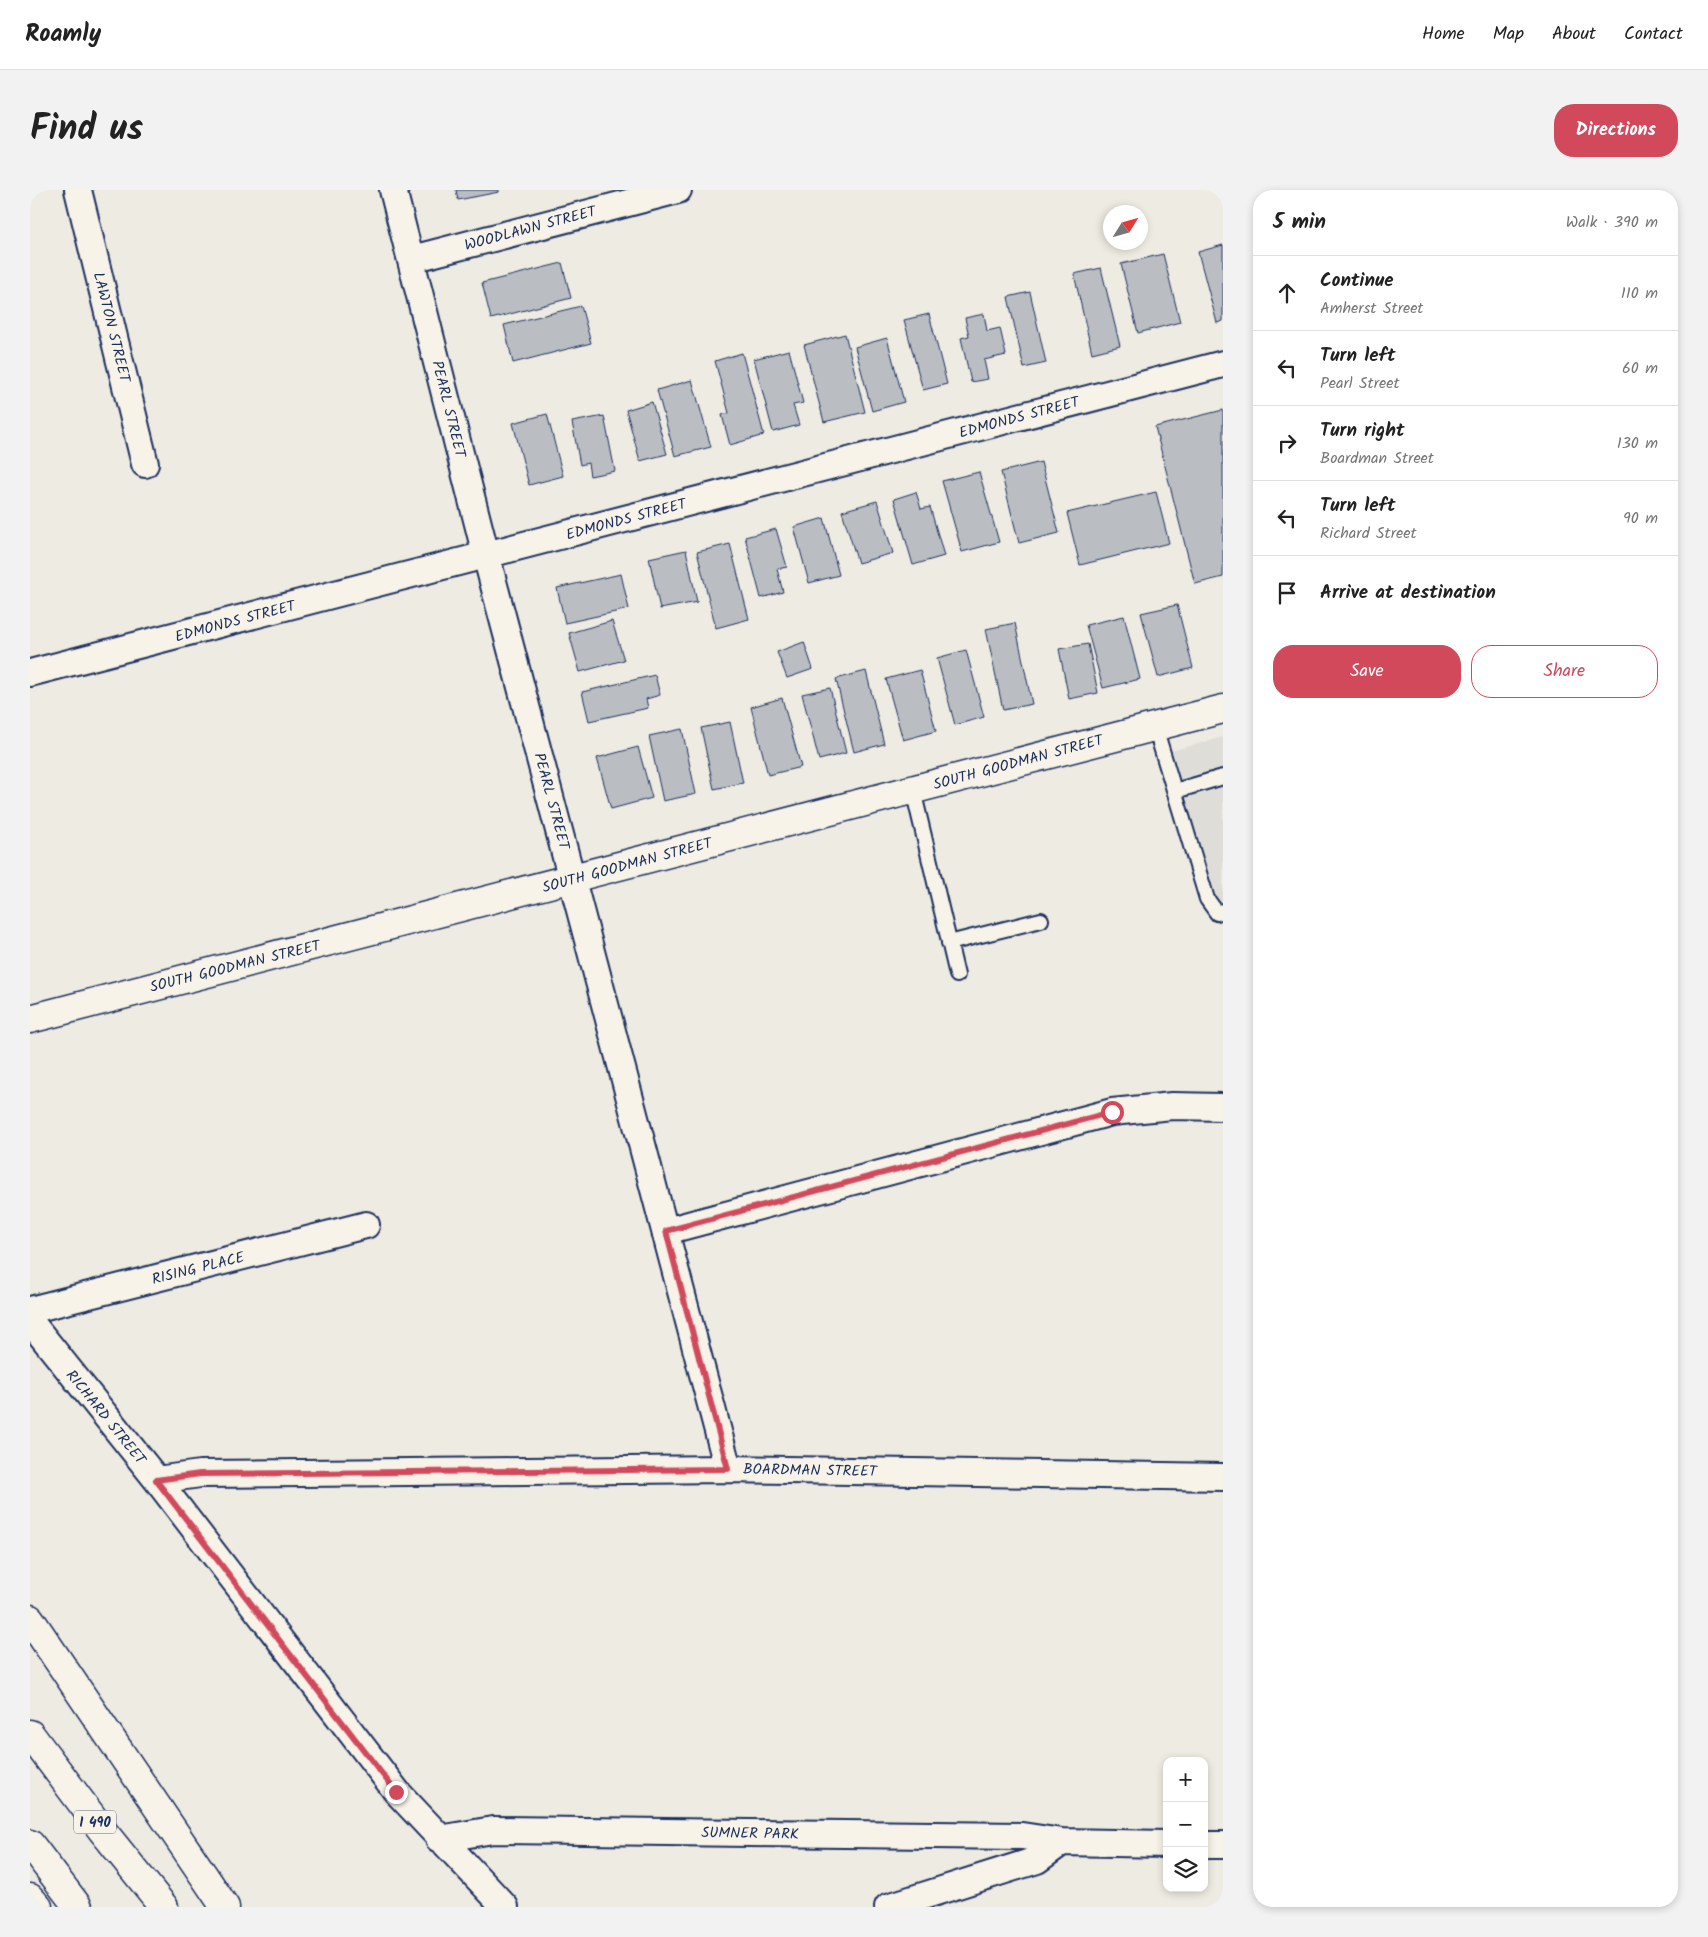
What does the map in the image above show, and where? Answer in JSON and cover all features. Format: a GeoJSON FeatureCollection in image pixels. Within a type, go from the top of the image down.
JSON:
{"type":"FeatureCollection","features":[{"type":"Feature","properties":{"kind":"main road","name":"SOUTH GOODMAN STREET"},"geometry":{"type":"LineString","coordinates":[[30,1019],[1223,709]]}},
{"type":"Feature","properties":{"kind":"main road"},"geometry":{"type":"LineString","coordinates":[[30,1619],[225,1907]]}},
{"type":"Feature","properties":{"kind":"main road","name":"I 490"},"geometry":{"type":"LineString","coordinates":[[30,1734],[102,1830],[164,1907]]}},
{"type":"Feature","properties":{"kind":"main road"},"geometry":{"type":"LineString","coordinates":[[30,1844],[78,1907]]}},
{"type":"Feature","properties":{"kind":"main road"},"geometry":{"type":"LineString","coordinates":[[30,1898],[38,1907]]}},
{"type":"Feature","properties":{"kind":"street","name":"LAWTON STREET"},"geometry":{"type":"LineString","coordinates":[[78,190],[145,464]]}},
{"type":"Feature","properties":{"kind":"street","name":"PEARL STREET"},"geometry":{"type":"LineString","coordinates":[[393,190],[486,555],[573,877],[728,1469]]}},
{"type":"Feature","properties":{"kind":"street","name":"WOODLAWN STREET"},"geometry":{"type":"LineString","coordinates":[[412,259],[678,190]]}},
{"type":"Feature","properties":{"kind":"street","name":"EDMONDS STREET"},"geometry":{"type":"LineString","coordinates":[[30,673],[1223,364]]}},
{"type":"Feature","properties":{"kind":"street"},"geometry":{"type":"LineString","coordinates":[[666,1231],[1112,1112],[1172,1106],[1223,1107]]}},
{"type":"Feature","properties":{"kind":"street","name":"RISING PLACE"},"geometry":{"type":"LineString","coordinates":[[30,1310],[366,1225]]}},
{"type":"Feature","properties":{"kind":"street","name":"RICHARD STREET"},"geometry":{"type":"LineString","coordinates":[[30,1321],[156,1480],[396,1792],[505,1907]]}},
{"type":"Feature","properties":{"kind":"street","name":"BOARDMAN STREET"},"geometry":{"type":"LineString","coordinates":[[156,1480],[200,1474],[728,1469],[1223,1477]]}},
{"type":"Feature","properties":{"kind":"street","name":"SUMNER PARK"},"geometry":{"type":"LineString","coordinates":[[439,1839],[493,1830],[1022,1836],[1062,1842],[1163,1844]]}},
{"type":"Feature","properties":{"kind":"street"},"geometry":{"type":"LineString","coordinates":[[888,1907],[1037,1860],[1062,1842]]}},
{"type":"Feature","properties":{"kind":"street"},"geometry":{"type":"LineString","coordinates":[[1208,1845],[1223,1845]]}},
{"type":"Feature","properties":{"kind":"lane"},"geometry":{"type":"LineString","coordinates":[[1155,727],[1207,898],[1218,913],[1223,911]]}},
{"type":"Feature","properties":{"kind":"lane"},"geometry":{"type":"LineString","coordinates":[[1175,792],[1223,777]]}},
{"type":"Feature","properties":{"kind":"lane"},"geometry":{"type":"LineString","coordinates":[[913,790],[957,975]]}},
{"type":"Feature","properties":{"kind":"lane"},"geometry":{"type":"LineString","coordinates":[[950,943],[1041,920]]}},
{"type":"Feature","properties":{"kind":"shaded area"},"geometry":{"type":"Polygon","coordinates":[[[1223,737],[1223,902],[1218,903],[1171,751],[1223,737]]]}},
{"type":"Feature","properties":{"kind":"building"},"geometry":{"type":"Polygon","coordinates":[[[456,190],[499,190],[499,192],[458,200],[456,190]]]}},
{"type":"Feature","properties":{"kind":"building"},"geometry":{"type":"Polygon","coordinates":[[[1223,245],[1223,321],[1217,323],[1198,252],[1223,245]]]}},
{"type":"Feature","properties":{"kind":"building"},"geometry":{"type":"Polygon","coordinates":[[[1163,254],[1180,322],[1138,333],[1121,264],[1163,254]]]}},
{"type":"Feature","properties":{"kind":"building"},"geometry":{"type":"Polygon","coordinates":[[[562,263],[571,298],[491,319],[482,283],[562,263]]]}},
{"type":"Feature","properties":{"kind":"building"},"geometry":{"type":"Polygon","coordinates":[[[1101,268],[1120,346],[1092,353],[1074,274],[1101,268]]]}},
{"type":"Feature","properties":{"kind":"building"},"geometry":{"type":"Polygon","coordinates":[[[1030,292],[1046,363],[1024,368],[1008,297],[1030,292]]]}},
{"type":"Feature","properties":{"kind":"building"},"geometry":{"type":"Polygon","coordinates":[[[581,306],[591,343],[513,363],[504,325],[581,306]]]}},
{"type":"Feature","properties":{"kind":"building"},"geometry":{"type":"Polygon","coordinates":[[[929,314],[947,384],[923,390],[904,320],[929,314]]]}},
{"type":"Feature","properties":{"kind":"building"},"geometry":{"type":"Polygon","coordinates":[[[984,314],[987,331],[1000,328],[1006,355],[984,360],[988,379],[971,382],[961,338],[969,336],[965,318],[984,314]]]}},
{"type":"Feature","properties":{"kind":"building"},"geometry":{"type":"Polygon","coordinates":[[[845,334],[865,412],[824,422],[804,345],[845,334]]]}},
{"type":"Feature","properties":{"kind":"building"},"geometry":{"type":"Polygon","coordinates":[[[887,338],[904,402],[872,411],[855,347],[887,338]]]}},
{"type":"Feature","properties":{"kind":"building"},"geometry":{"type":"Polygon","coordinates":[[[789,350],[803,403],[793,405],[799,425],[773,432],[754,359],[789,350]]]}},
{"type":"Feature","properties":{"kind":"building"},"geometry":{"type":"Polygon","coordinates":[[[742,353],[764,435],[730,445],[722,415],[729,413],[715,361],[742,353]]]}},
{"type":"Feature","properties":{"kind":"building"},"geometry":{"type":"Polygon","coordinates":[[[692,380],[711,447],[675,456],[657,390],[692,380]]]}},
{"type":"Feature","properties":{"kind":"building"},"geometry":{"type":"Polygon","coordinates":[[[652,402],[667,454],[640,461],[626,410],[652,402]]]}},
{"type":"Feature","properties":{"kind":"building"},"geometry":{"type":"Polygon","coordinates":[[[1223,410],[1223,577],[1195,584],[1155,427],[1223,410]]]}},
{"type":"Feature","properties":{"kind":"building"},"geometry":{"type":"Polygon","coordinates":[[[547,414],[563,476],[529,485],[513,423],[547,414]]]}},
{"type":"Feature","properties":{"kind":"building"},"geometry":{"type":"Polygon","coordinates":[[[604,416],[615,471],[590,476],[588,463],[580,465],[572,422],[604,416]]]}},
{"type":"Feature","properties":{"kind":"building"},"geometry":{"type":"Polygon","coordinates":[[[1041,462],[1059,533],[1019,543],[1001,472],[1041,462]]]}},
{"type":"Feature","properties":{"kind":"building"},"geometry":{"type":"Polygon","coordinates":[[[979,472],[999,542],[962,552],[942,481],[979,472]]]}},
{"type":"Feature","properties":{"kind":"building"},"geometry":{"type":"Polygon","coordinates":[[[916,492],[921,509],[930,507],[944,556],[913,565],[894,499],[916,492]]]}},
{"type":"Feature","properties":{"kind":"building"},"geometry":{"type":"Polygon","coordinates":[[[1156,492],[1169,543],[1080,565],[1067,513],[1156,492]]]}},
{"type":"Feature","properties":{"kind":"building"},"geometry":{"type":"Polygon","coordinates":[[[877,501],[893,553],[858,563],[842,511],[877,501]]]}},
{"type":"Feature","properties":{"kind":"building"},"geometry":{"type":"Polygon","coordinates":[[[824,518],[839,575],[809,583],[794,527],[824,518]]]}},
{"type":"Feature","properties":{"kind":"building"},"geometry":{"type":"Polygon","coordinates":[[[776,529],[787,567],[777,569],[783,592],[761,598],[745,537],[776,529]]]}},
{"type":"Feature","properties":{"kind":"building"},"geometry":{"type":"Polygon","coordinates":[[[730,544],[749,619],[716,628],[697,552],[730,544]]]}},
{"type":"Feature","properties":{"kind":"building"},"geometry":{"type":"Polygon","coordinates":[[[686,550],[697,602],[660,609],[649,558],[686,550]]]}},
{"type":"Feature","properties":{"kind":"building"},"geometry":{"type":"Polygon","coordinates":[[[621,574],[629,609],[565,623],[557,588],[621,574]]]}},
{"type":"Feature","properties":{"kind":"building"},"geometry":{"type":"Polygon","coordinates":[[[1177,605],[1193,668],[1158,677],[1141,613],[1177,605]]]}},
{"type":"Feature","properties":{"kind":"building"},"geometry":{"type":"Polygon","coordinates":[[[1124,616],[1140,679],[1103,688],[1086,625],[1124,616]]]}},
{"type":"Feature","properties":{"kind":"building"},"geometry":{"type":"Polygon","coordinates":[[[612,621],[624,660],[580,672],[569,633],[612,621]]]}},
{"type":"Feature","properties":{"kind":"building"},"geometry":{"type":"Polygon","coordinates":[[[1015,623],[1032,704],[1003,710],[986,629],[1015,623]]]}},
{"type":"Feature","properties":{"kind":"building"},"geometry":{"type":"Polygon","coordinates":[[[804,642],[813,669],[787,678],[777,652],[804,642]]]}},
{"type":"Feature","properties":{"kind":"building"},"geometry":{"type":"Polygon","coordinates":[[[1088,644],[1098,693],[1069,699],[1059,649],[1088,644]]]}},
{"type":"Feature","properties":{"kind":"building"},"geometry":{"type":"Polygon","coordinates":[[[966,650],[984,717],[955,725],[937,658],[966,650]]]}},
{"type":"Feature","properties":{"kind":"building"},"geometry":{"type":"Polygon","coordinates":[[[920,670],[936,731],[903,740],[886,679],[920,670]]]}},
{"type":"Feature","properties":{"kind":"building"},"geometry":{"type":"Polygon","coordinates":[[[866,671],[884,744],[854,752],[836,679],[866,671]]]}},
{"type":"Feature","properties":{"kind":"building"},"geometry":{"type":"Polygon","coordinates":[[[655,675],[660,695],[646,699],[648,708],[589,721],[582,692],[655,675]]]}},
{"type":"Feature","properties":{"kind":"building"},"geometry":{"type":"Polygon","coordinates":[[[830,688],[846,753],[819,760],[802,694],[830,688]]]}},
{"type":"Feature","properties":{"kind":"building"},"geometry":{"type":"Polygon","coordinates":[[[782,698],[801,767],[768,775],[751,707],[782,698]]]}},
{"type":"Feature","properties":{"kind":"building"},"geometry":{"type":"Polygon","coordinates":[[[730,722],[743,783],[714,789],[701,728],[730,722]]]}},
{"type":"Feature","properties":{"kind":"building"},"geometry":{"type":"Polygon","coordinates":[[[682,729],[696,794],[663,801],[649,736],[682,729]]]}},
{"type":"Feature","properties":{"kind":"building"},"geometry":{"type":"Polygon","coordinates":[[[638,747],[652,798],[611,809],[597,758],[638,747]]]}},
{"type":"Feature","properties":{"kind":"route"},"geometry":{"type":"LineString","coordinates":[[396,1792],[156,1480],[200,1474],[728,1469],[666,1231],[1112,1112]]}}]}
